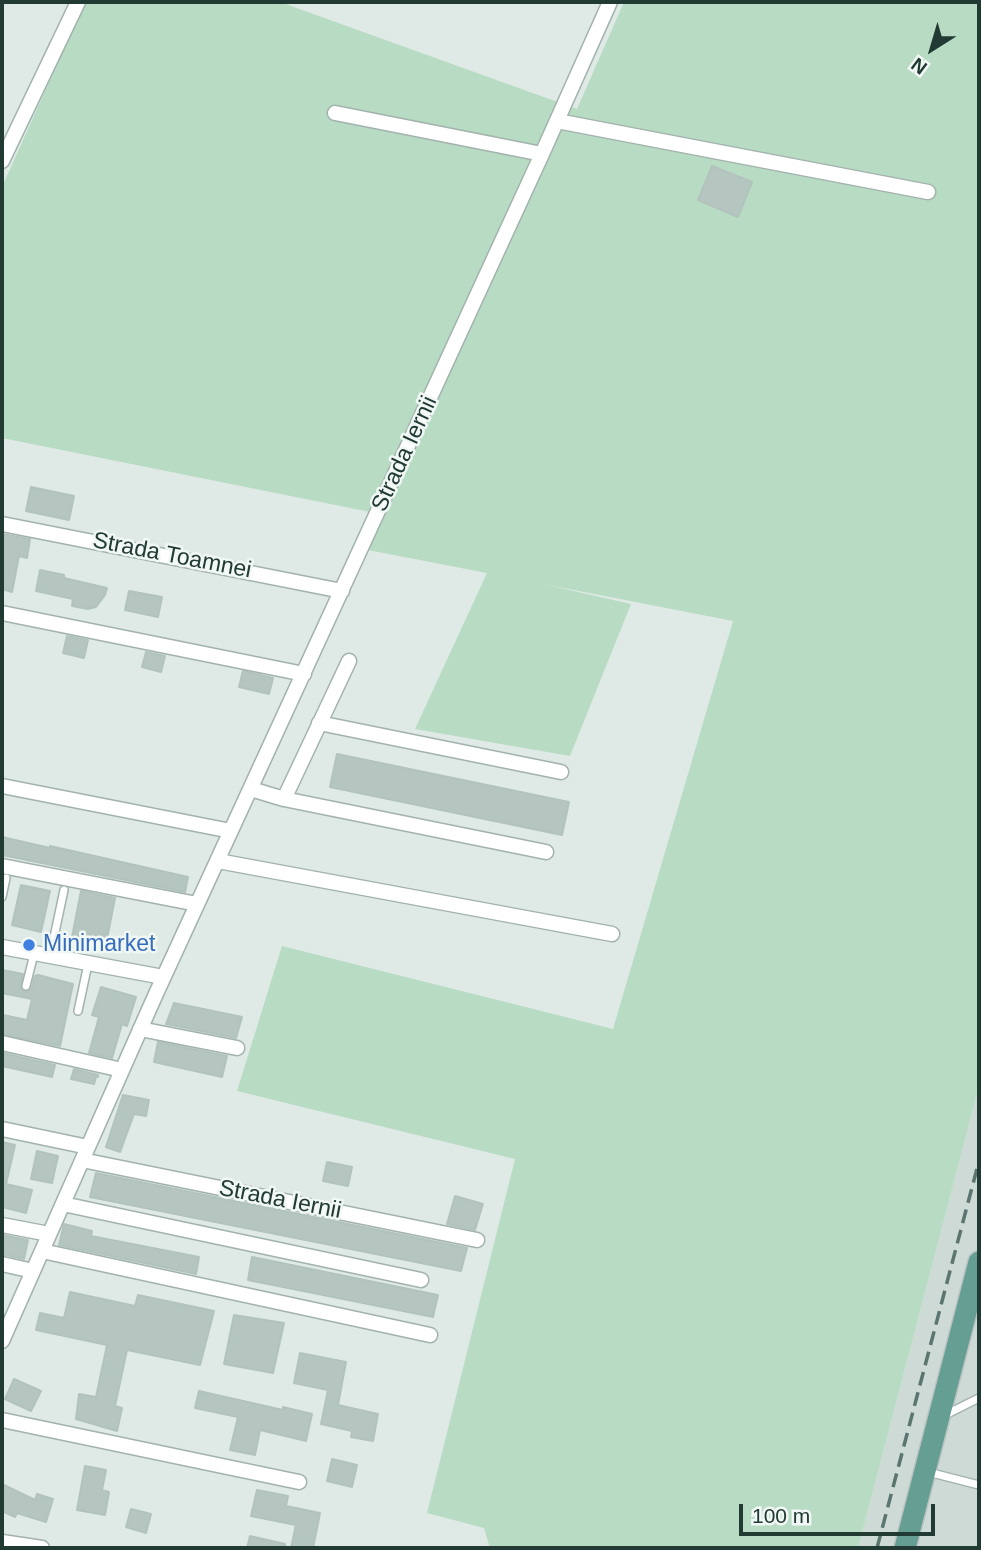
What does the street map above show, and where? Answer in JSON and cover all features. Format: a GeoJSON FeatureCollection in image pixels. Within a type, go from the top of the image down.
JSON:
{"type":"FeatureCollection","features":[{"type":"Feature","properties":{"kind":"main road"},"geometry":{"type":"LineString","coordinates":[[905,1548],[978,1274]]}},
{"type":"Feature","properties":{"kind":"street"},"geometry":{"type":"LineString","coordinates":[[2,161],[78,2]]}},
{"type":"Feature","properties":{"kind":"street","name":"Strada Iernii"},"geometry":{"type":"LineString","coordinates":[[3,1336],[163,977],[610,2]]}},
{"type":"Feature","properties":{"kind":"street"},"geometry":{"type":"LineString","coordinates":[[335,113],[542,154]]}},
{"type":"Feature","properties":{"kind":"street"},"geometry":{"type":"LineString","coordinates":[[557,121],[928,192]]}},
{"type":"Feature","properties":{"kind":"street","name":"Strada Toamnei"},"geometry":{"type":"LineString","coordinates":[[2,524],[342,591]]}},
{"type":"Feature","properties":{"kind":"street"},"geometry":{"type":"LineString","coordinates":[[2,613],[304,674]]}},
{"type":"Feature","properties":{"kind":"street"},"geometry":{"type":"LineString","coordinates":[[284,799],[349,661]]}},
{"type":"Feature","properties":{"kind":"street"},"geometry":{"type":"LineString","coordinates":[[320,723],[561,772]]}},
{"type":"Feature","properties":{"kind":"street"},"geometry":{"type":"LineString","coordinates":[[2,786],[232,831]]}},
{"type":"Feature","properties":{"kind":"street"},"geometry":{"type":"LineString","coordinates":[[251,789],[284,799],[546,852]]}},
{"type":"Feature","properties":{"kind":"street"},"geometry":{"type":"LineString","coordinates":[[218,861],[612,934]]}},
{"type":"Feature","properties":{"kind":"street"},"geometry":{"type":"LineString","coordinates":[[4,872],[197,904]]}},
{"type":"Feature","properties":{"kind":"street"},"geometry":{"type":"LineString","coordinates":[[2,947],[163,977]]}},
{"type":"Feature","properties":{"kind":"street"},"geometry":{"type":"LineString","coordinates":[[140,1029],[237,1048]]}},
{"type":"Feature","properties":{"kind":"street"},"geometry":{"type":"LineString","coordinates":[[2,1043],[122,1070]]}},
{"type":"Feature","properties":{"kind":"street"},"geometry":{"type":"LineString","coordinates":[[2,1129],[85,1153]]}},
{"type":"Feature","properties":{"kind":"street","name":"Strada Iernii"},"geometry":{"type":"LineString","coordinates":[[85,1153],[477,1240]]}},
{"type":"Feature","properties":{"kind":"street","name":"Strada Iernii"},"geometry":{"type":"LineString","coordinates":[[63,1204],[421,1280]]}},
{"type":"Feature","properties":{"kind":"street"},"geometry":{"type":"LineString","coordinates":[[2,1225],[49,1234]]}},
{"type":"Feature","properties":{"kind":"street"},"geometry":{"type":"LineString","coordinates":[[42,1251],[430,1335]]}},
{"type":"Feature","properties":{"kind":"street"},"geometry":{"type":"LineString","coordinates":[[2,1264],[33,1271]]}},
{"type":"Feature","properties":{"kind":"street"},"geometry":{"type":"LineString","coordinates":[[2,1420],[299,1482]]}},
{"type":"Feature","properties":{"kind":"street"},"geometry":{"type":"LineString","coordinates":[[2,1542],[42,1548]]}},
{"type":"Feature","properties":{"kind":"lane"},"geometry":{"type":"LineString","coordinates":[[2,897],[4,872]]}},
{"type":"Feature","properties":{"kind":"lane"},"geometry":{"type":"LineString","coordinates":[[50,956],[64,890]]}},
{"type":"Feature","properties":{"kind":"lane"},"geometry":{"type":"LineString","coordinates":[[26,986],[34,954]]}},
{"type":"Feature","properties":{"kind":"lane"},"geometry":{"type":"LineString","coordinates":[[78,1011],[88,964]]}},
{"type":"Feature","properties":{"kind":"lane"},"geometry":{"type":"LineString","coordinates":[[938,1418],[979,1398]]}},
{"type":"Feature","properties":{"kind":"lane"},"geometry":{"type":"LineString","coordinates":[[924,1471],[979,1485]]}},
{"type":"Feature","properties":{"kind":"shaded area"},"geometry":{"type":"Polygon","coordinates":[[[979,1086],[979,1548],[858,1548],[979,1086]]]}},
{"type":"Feature","properties":{"kind":"green space"},"geometry":{"type":"Polygon","coordinates":[[[85,2],[280,2],[577,109],[624,2],[979,2],[979,1086],[858,1548],[490,1548],[484,1528],[427,1513],[515,1159],[237,1091],[282,946],[613,1029],[733,621],[543,584],[631,604],[570,756],[415,729],[487,573],[368,550],[385,515],[2,438],[2,187],[85,2]]]}},
{"type":"Feature","properties":{"kind":"building"},"geometry":{"type":"Polygon","coordinates":[[[712,166],[752,182],[738,217],[698,200],[712,166]]]}},
{"type":"Feature","properties":{"kind":"building"},"geometry":{"type":"Polygon","coordinates":[[[31,487],[74,496],[69,520],[26,511],[31,487]]]}},
{"type":"Feature","properties":{"kind":"building"},"geometry":{"type":"Polygon","coordinates":[[[2,534],[30,539],[27,558],[19,556],[12,592],[2,589],[2,534]]]}},
{"type":"Feature","properties":{"kind":"building"},"geometry":{"type":"Polygon","coordinates":[[[40,570],[107,588],[105,595],[96,607],[88,609],[72,606],[73,599],[36,591],[40,570]]]}},
{"type":"Feature","properties":{"kind":"building"},"geometry":{"type":"Polygon","coordinates":[[[129,591],[162,597],[158,617],[125,610],[129,591]]]}},
{"type":"Feature","properties":{"kind":"building"},"geometry":{"type":"Polygon","coordinates":[[[67,636],[88,640],[84,658],[63,653],[67,636]]]}},
{"type":"Feature","properties":{"kind":"building"},"geometry":{"type":"Polygon","coordinates":[[[146,652],[165,656],[161,672],[142,667],[146,652]]]}},
{"type":"Feature","properties":{"kind":"building"},"geometry":{"type":"Polygon","coordinates":[[[243,671],[273,678],[269,694],[239,687],[243,671]]]}},
{"type":"Feature","properties":{"kind":"building"},"geometry":{"type":"Polygon","coordinates":[[[337,754],[569,802],[562,835],[330,787],[337,754]]]}},
{"type":"Feature","properties":{"kind":"building"},"geometry":{"type":"Polygon","coordinates":[[[2,837],[188,877],[185,892],[2,855],[2,837]]]}},
{"type":"Feature","properties":{"kind":"building"},"geometry":{"type":"Polygon","coordinates":[[[21,885],[50,891],[41,932],[12,925],[21,885]]]}},
{"type":"Feature","properties":{"kind":"building"},"geometry":{"type":"Polygon","coordinates":[[[81,891],[115,898],[106,944],[72,937],[81,891]]]}},
{"type":"Feature","properties":{"kind":"building"},"geometry":{"type":"Polygon","coordinates":[[[2,970],[23,974],[20,987],[25,992],[31,990],[35,976],[38,975],[73,984],[60,1046],[2,1034],[3,1015],[27,1020],[32,999],[2,993],[2,970]]]}},
{"type":"Feature","properties":{"kind":"building"},"geometry":{"type":"Polygon","coordinates":[[[101,987],[136,997],[127,1026],[122,1024],[112,1058],[89,1053],[99,1017],[92,1015],[101,987]]]}},
{"type":"Feature","properties":{"kind":"building"},"geometry":{"type":"Polygon","coordinates":[[[174,1003],[242,1017],[236,1038],[166,1024],[174,1003]]]}},
{"type":"Feature","properties":{"kind":"building"},"geometry":{"type":"Polygon","coordinates":[[[158,1042],[227,1056],[222,1077],[154,1062],[158,1042]]]}},
{"type":"Feature","properties":{"kind":"building"},"geometry":{"type":"Polygon","coordinates":[[[2,1053],[55,1065],[52,1077],[2,1066],[2,1053]]]}},
{"type":"Feature","properties":{"kind":"building"},"geometry":{"type":"Polygon","coordinates":[[[74,1069],[98,1077],[94,1084],[71,1079],[74,1069]]]}},
{"type":"Feature","properties":{"kind":"building"},"geometry":{"type":"Polygon","coordinates":[[[123,1095],[149,1100],[146,1116],[134,1114],[120,1152],[106,1147],[123,1095]]]}},
{"type":"Feature","properties":{"kind":"building"},"geometry":{"type":"Polygon","coordinates":[[[2,1142],[15,1145],[6,1184],[32,1190],[26,1213],[2,1207],[2,1142]]]}},
{"type":"Feature","properties":{"kind":"building"},"geometry":{"type":"Polygon","coordinates":[[[37,1151],[58,1156],[52,1183],[31,1179],[37,1151]]]}},
{"type":"Feature","properties":{"kind":"building"},"geometry":{"type":"Polygon","coordinates":[[[327,1162],[352,1167],[348,1186],[323,1181],[327,1162]]]}},
{"type":"Feature","properties":{"kind":"building"},"geometry":{"type":"Polygon","coordinates":[[[96,1173],[467,1248],[461,1271],[90,1197],[96,1173]]]}},
{"type":"Feature","properties":{"kind":"building"},"geometry":{"type":"Polygon","coordinates":[[[455,1196],[483,1204],[475,1230],[447,1224],[455,1196]]]}},
{"type":"Feature","properties":{"kind":"building"},"geometry":{"type":"Polygon","coordinates":[[[64,1224],[92,1231],[91,1236],[199,1257],[196,1274],[59,1245],[64,1224]]]}},
{"type":"Feature","properties":{"kind":"building"},"geometry":{"type":"Polygon","coordinates":[[[2,1235],[28,1240],[24,1259],[2,1254],[2,1235]]]}},
{"type":"Feature","properties":{"kind":"building"},"geometry":{"type":"Polygon","coordinates":[[[252,1257],[438,1295],[433,1317],[248,1280],[252,1257]]]}},
{"type":"Feature","properties":{"kind":"building"},"geometry":{"type":"Polygon","coordinates":[[[70,1292],[135,1306],[138,1295],[214,1311],[200,1365],[127,1350],[115,1406],[122,1408],[117,1431],[76,1419],[79,1394],[96,1397],[107,1345],[36,1330],[40,1313],[64,1318],[70,1292]]]}},
{"type":"Feature","properties":{"kind":"building"},"geometry":{"type":"Polygon","coordinates":[[[234,1315],[284,1323],[273,1373],[224,1364],[234,1315]]]}},
{"type":"Feature","properties":{"kind":"building"},"geometry":{"type":"Polygon","coordinates":[[[300,1353],[346,1362],[338,1405],[378,1414],[373,1441],[351,1437],[352,1431],[321,1424],[328,1390],[294,1383],[300,1353]]]}},
{"type":"Feature","properties":{"kind":"building"},"geometry":{"type":"Polygon","coordinates":[[[14,1379],[41,1391],[31,1411],[5,1399],[14,1379]]]}},
{"type":"Feature","properties":{"kind":"building"},"geometry":{"type":"Polygon","coordinates":[[[199,1391],[312,1414],[306,1441],[260,1430],[255,1455],[230,1450],[238,1417],[195,1408],[199,1391]]]}},
{"type":"Feature","properties":{"kind":"building"},"geometry":{"type":"Polygon","coordinates":[[[332,1459],[357,1465],[352,1487],[327,1481],[332,1459]]]}},
{"type":"Feature","properties":{"kind":"building"},"geometry":{"type":"Polygon","coordinates":[[[85,1466],[106,1470],[102,1490],[109,1492],[105,1515],[77,1510],[85,1466]]]}},
{"type":"Feature","properties":{"kind":"building"},"geometry":{"type":"Polygon","coordinates":[[[2,1484],[35,1500],[37,1494],[53,1499],[46,1522],[17,1513],[15,1517],[2,1511],[2,1484]]]}},
{"type":"Feature","properties":{"kind":"building"},"geometry":{"type":"Polygon","coordinates":[[[257,1490],[288,1496],[286,1506],[320,1513],[313,1548],[291,1548],[296,1525],[251,1516],[257,1490]]]}},
{"type":"Feature","properties":{"kind":"building"},"geometry":{"type":"Polygon","coordinates":[[[131,1509],[151,1514],[146,1533],[126,1527],[131,1509]]]}},
{"type":"Feature","properties":{"kind":"building"},"geometry":{"type":"Polygon","coordinates":[[[250,1536],[285,1544],[285,1548],[247,1548],[250,1536]]]}},
{"type":"Feature","properties":{"kind":"railway"},"geometry":{"type":"LineString","coordinates":[[877,1548],[979,1161]]}},
{"type":"Feature","properties":{"kind":"place","name":"Minimarket"},"geometry":{"type":"Point","coordinates":[29,945]}}]}
